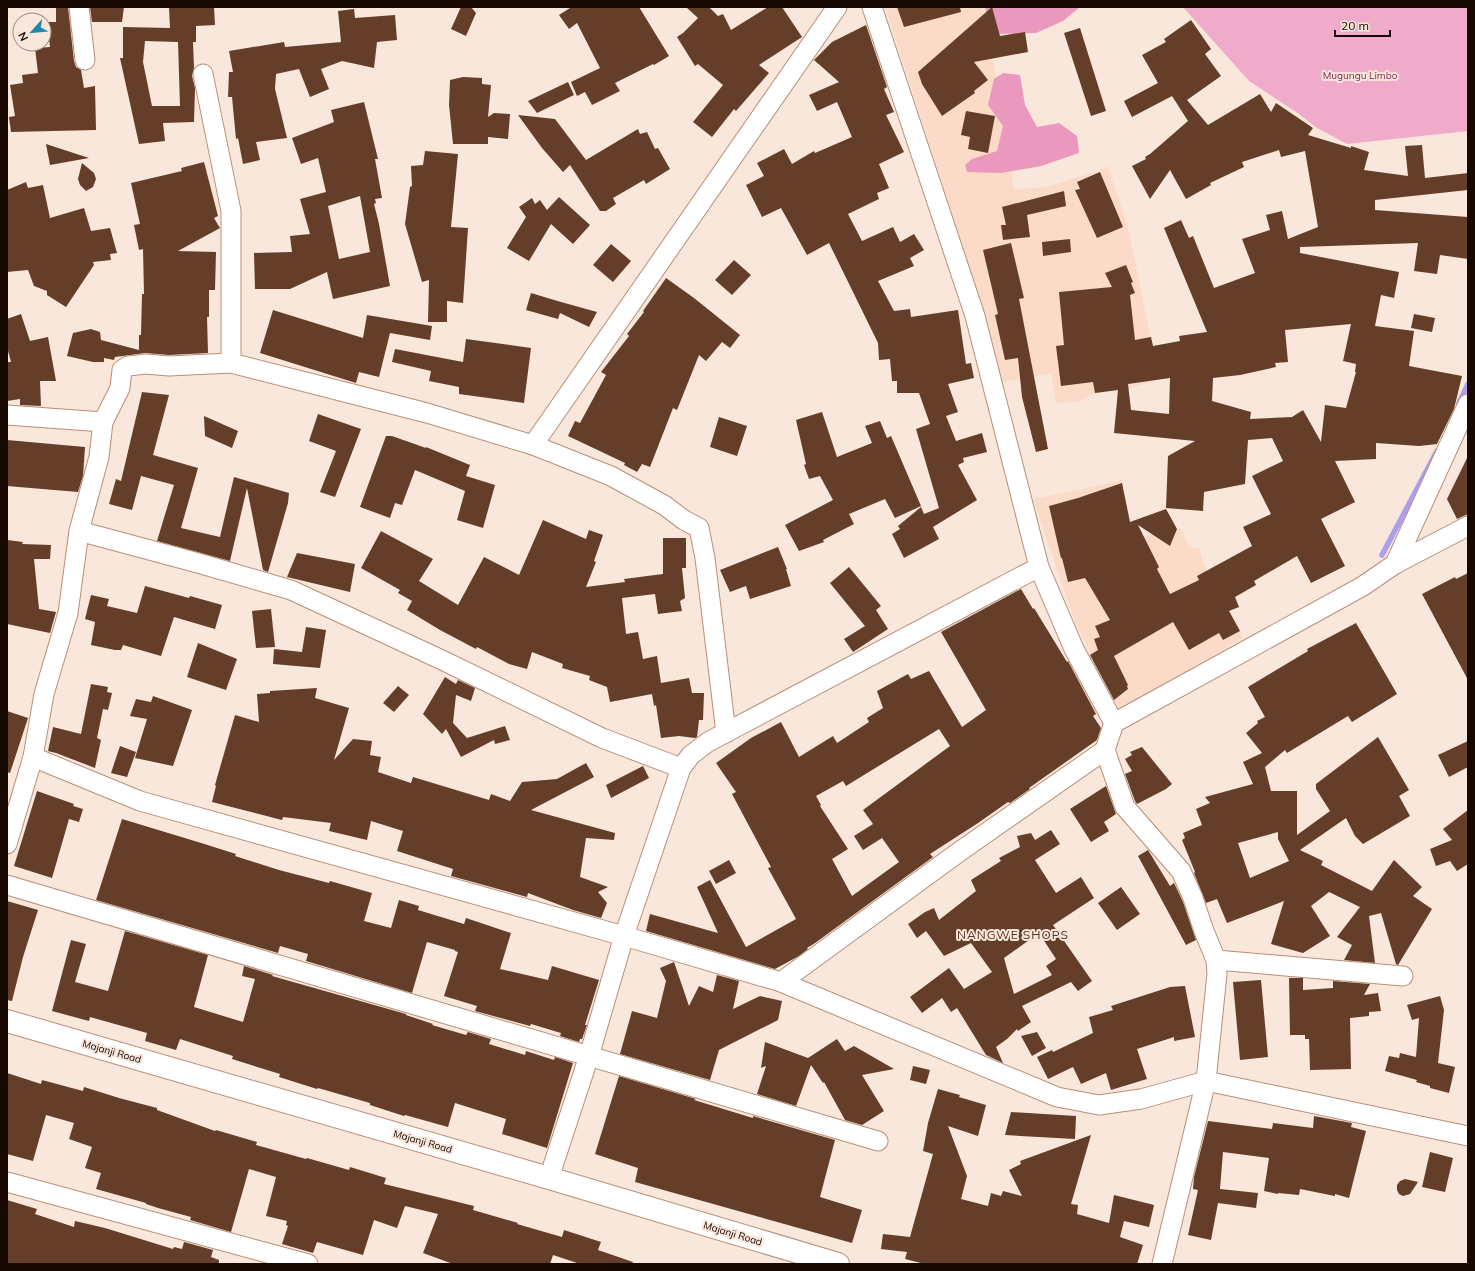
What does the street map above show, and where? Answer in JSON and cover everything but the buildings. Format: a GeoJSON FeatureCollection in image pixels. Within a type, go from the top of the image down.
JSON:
{"type":"FeatureCollection","features":[{"type":"Feature","properties":{"kind":"main road","name":"Majanji Road"},"geometry":{"type":"LineString","coordinates":[[7,1020],[549,1178],[825,1262]]}},
{"type":"Feature","properties":{"kind":"street"},"geometry":{"type":"LineString","coordinates":[[79,7],[85,60]]}},
{"type":"Feature","properties":{"kind":"street"},"geometry":{"type":"LineString","coordinates":[[533,445],[837,7]]}},
{"type":"Feature","properties":{"kind":"street"},"geometry":{"type":"LineString","coordinates":[[872,7],[976,316],[1039,566],[1074,649],[1114,723]]}},
{"type":"Feature","properties":{"kind":"street"},"geometry":{"type":"LineString","coordinates":[[203,74],[230,211],[231,363]]}},
{"type":"Feature","properties":{"kind":"street"},"geometry":{"type":"LineString","coordinates":[[7,844],[33,757],[44,694],[68,613],[79,531],[99,457],[103,422],[120,388],[122,370],[128,366],[146,364],[169,366],[231,363],[427,413],[533,445],[611,476],[664,505],[684,520],[699,528],[705,558],[726,733]]}},
{"type":"Feature","properties":{"kind":"street"},"geometry":{"type":"LineString","coordinates":[[1395,564],[1468,404]]}},
{"type":"Feature","properties":{"kind":"street"},"geometry":{"type":"LineString","coordinates":[[7,415],[103,422]]}},
{"type":"Feature","properties":{"kind":"street"},"geometry":{"type":"LineString","coordinates":[[781,982],[960,852],[1105,750],[1114,723],[1363,586],[1395,564],[1468,526]]}},
{"type":"Feature","properties":{"kind":"street"},"geometry":{"type":"LineString","coordinates":[[79,531],[292,590],[442,660],[602,738],[681,768]]}},
{"type":"Feature","properties":{"kind":"street"},"geometry":{"type":"LineString","coordinates":[[549,1178],[589,1056],[624,936],[681,768],[691,755],[708,742],[1039,566]]}},
{"type":"Feature","properties":{"kind":"street"},"geometry":{"type":"LineString","coordinates":[[1105,750],[1125,807],[1181,871],[1193,898],[1216,960],[1217,974],[1206,1081],[1162,1264]]}},
{"type":"Feature","properties":{"kind":"street"},"geometry":{"type":"LineString","coordinates":[[33,757],[140,801],[624,936],[781,982],[1056,1098],[1099,1105],[1141,1099],[1206,1081],[1468,1136]]}},
{"type":"Feature","properties":{"kind":"street"},"geometry":{"type":"LineString","coordinates":[[7,885],[878,1141]]}},
{"type":"Feature","properties":{"kind":"street"},"geometry":{"type":"LineString","coordinates":[[1216,960],[1403,976]]}},
{"type":"Feature","properties":{"kind":"street"},"geometry":{"type":"LineString","coordinates":[[7,1182],[308,1264]]}},
{"type":"Feature","properties":{"kind":"shaded area"},"geometry":{"type":"Polygon","coordinates":[[[885,7],[982,7],[990,39],[1014,190],[1050,186],[1098,171],[1108,166],[1129,231],[1153,349],[1161,379],[1128,389],[1095,393],[1078,402],[1056,403],[1051,374],[1003,382],[948,201],[885,7]]]}},
{"type":"Feature","properties":{"kind":"shaded area"},"geometry":{"type":"Polygon","coordinates":[[[985,7],[1080,7],[1063,21],[1036,33],[994,34],[989,25],[985,7]]]}},
{"type":"Feature","properties":{"kind":"shaded area"},"geometry":{"type":"Polygon","coordinates":[[[1003,73],[1020,75],[1025,105],[1037,127],[1059,123],[1077,136],[1079,153],[1041,166],[1001,173],[967,172],[965,165],[972,159],[997,151],[1003,126],[988,105],[994,79],[1003,73]]]}},
{"type":"Feature","properties":{"kind":"shaded area"},"geometry":{"type":"Polygon","coordinates":[[[1123,480],[1122,484],[1134,540],[1165,529],[1181,529],[1189,547],[1199,548],[1204,565],[1244,637],[1120,710],[1077,627],[1034,499],[1123,480]]]}},
{"type":"Feature","properties":{"kind":"green space","name":"Mugungu Limbo"},"geometry":{"type":"Polygon","coordinates":[[[1183,7],[1468,7],[1468,131],[1347,144],[1317,128],[1299,114],[1249,81],[1183,7]]]}},
{"type":"Feature","properties":{"kind":"waterway"},"geometry":{"type":"LineString","coordinates":[[1459,403],[1468,384]]}},
{"type":"Feature","properties":{"kind":"waterway"},"geometry":{"type":"LineString","coordinates":[[1382,555],[1437,451]]}},
{"type":"Feature","properties":{"kind":"district","name":"NANGWE SHOPS"},"geometry":{"type":"Point","coordinates":[1013,935]}}]}
